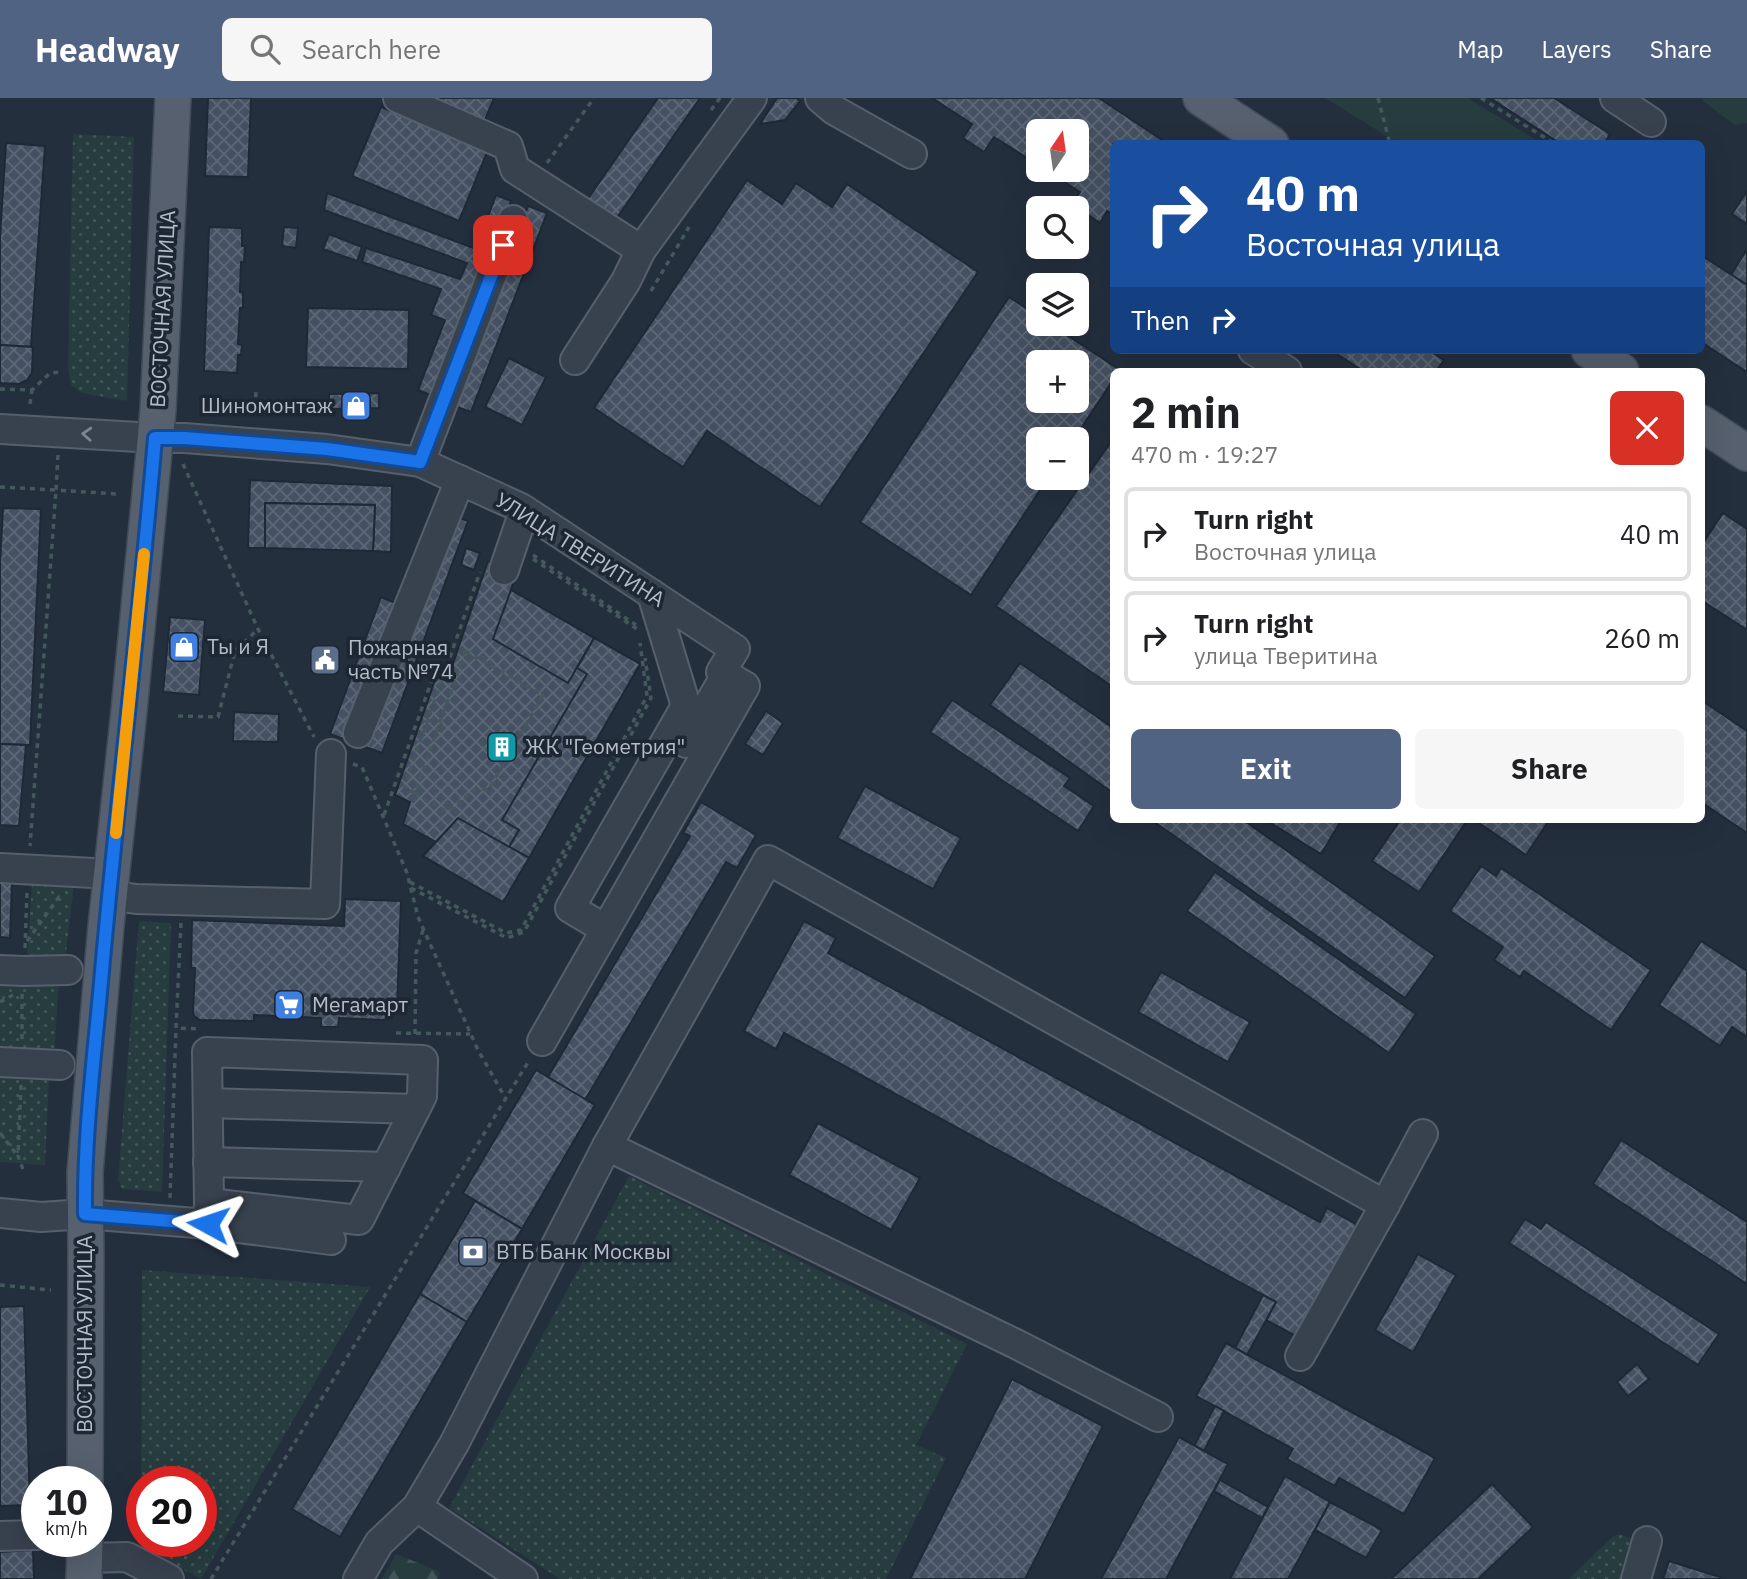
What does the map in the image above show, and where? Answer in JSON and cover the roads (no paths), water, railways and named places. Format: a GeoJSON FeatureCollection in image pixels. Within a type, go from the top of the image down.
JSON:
{"type":"FeatureCollection","features":[{"type":"Feature","properties":{"kind":"main road","name":"ВОСТОЧНАЯ УЛИЦА"},"geometry":{"type":"LineString","coordinates":[[85,1466],[85,1172],[110,885],[155,438],[173,98]]}},
{"type":"Feature","properties":{"kind":"main road"},"geometry":{"type":"LineString","coordinates":[[1201,98],[1265,140]]}},
{"type":"Feature","properties":{"kind":"main road"},"geometry":{"type":"LineString","coordinates":[[1705,426],[1747,453]]}},
{"type":"Feature","properties":{"kind":"street"},"geometry":{"type":"LineString","coordinates":[[398,98],[508,146],[515,169],[641,250]]}},
{"type":"Feature","properties":{"kind":"street"},"geometry":{"type":"LineString","coordinates":[[575,360],[626,281],[641,250],[752,98]]}},
{"type":"Feature","properties":{"kind":"street"},"geometry":{"type":"LineString","coordinates":[[820,98],[834,110],[912,154]]}},
{"type":"Feature","properties":{"kind":"street"},"geometry":{"type":"LineString","coordinates":[[1615,98],[1651,122]]}},
{"type":"Feature","properties":{"kind":"street"},"geometry":{"type":"LineString","coordinates":[[420,462],[513,220]]}},
{"type":"Feature","properties":{"kind":"street"},"geometry":{"type":"LineString","coordinates":[[1259,354],[1282,368]]}},
{"type":"Feature","properties":{"kind":"street","name":"УЛИЦА ТВЕРИТИНА"},"geometry":{"type":"LineString","coordinates":[[0,429],[184,438],[327,449],[420,462],[524,511],[567,537],[652,594],[730,662]]}},
{"type":"Feature","properties":{"kind":"street"},"geometry":{"type":"LineString","coordinates":[[358,733],[460,480]]}},
{"type":"Feature","properties":{"kind":"street"},"geometry":{"type":"LineString","coordinates":[[502,557],[524,511]]}},
{"type":"Feature","properties":{"kind":"street"},"geometry":{"type":"LineString","coordinates":[[605,929],[570,908],[686,706],[652,594]]}},
{"type":"Feature","properties":{"kind":"street"},"geometry":{"type":"LineString","coordinates":[[542,1041],[745,686],[730,662],[678,755],[649,771]]}},
{"type":"Feature","properties":{"kind":"street"},"geometry":{"type":"LineString","coordinates":[[0,867],[28,869],[110,885],[136,898],[326,904],[331,754]]}},
{"type":"Feature","properties":{"kind":"street"},"geometry":{"type":"LineString","coordinates":[[358,1579],[379,1543],[417,1507],[454,1444],[607,1146],[768,860],[1385,1205]]}},
{"type":"Feature","properties":{"kind":"street"},"geometry":{"type":"LineString","coordinates":[[12,971],[68,970]]}},
{"type":"Feature","properties":{"kind":"street"},"geometry":{"type":"LineString","coordinates":[[0,1213],[41,1217],[209,1213],[359,1220],[422,1096],[423,1060],[207,1052],[209,1213]]}},
{"type":"Feature","properties":{"kind":"street"},"geometry":{"type":"LineString","coordinates":[[0,1062],[60,1065]]}},
{"type":"Feature","properties":{"kind":"street"},"geometry":{"type":"LineString","coordinates":[[208,1103],[415,1109]]}},
{"type":"Feature","properties":{"kind":"street"},"geometry":{"type":"LineString","coordinates":[[1300,1356],[1423,1134]]}},
{"type":"Feature","properties":{"kind":"street"},"geometry":{"type":"LineString","coordinates":[[607,1146],[1016,1344],[1158,1417]]}},
{"type":"Feature","properties":{"kind":"street"},"geometry":{"type":"LineString","coordinates":[[208,1162],[386,1167]]}},
{"type":"Feature","properties":{"kind":"street"},"geometry":{"type":"LineString","coordinates":[[209,1213],[331,1240]]}},
{"type":"Feature","properties":{"kind":"street"},"geometry":{"type":"LineString","coordinates":[[417,1507],[523,1579]]}},
{"type":"Feature","properties":{"kind":"street"},"geometry":{"type":"LineString","coordinates":[[0,1536],[21,1535]]}},
{"type":"Feature","properties":{"kind":"street"},"geometry":{"type":"LineString","coordinates":[[1636,1579],[1647,1541]]}},
{"type":"Feature","properties":{"kind":"street"},"geometry":{"type":"LineString","coordinates":[[85,1560],[127,1557],[169,1579]]}},
{"type":"Feature","properties":{"kind":"place","name":"Шиномонтаж"},"geometry":{"type":"Point","coordinates":[356,406]}},
{"type":"Feature","properties":{"kind":"place","name":"Ты и Я"},"geometry":{"type":"Point","coordinates":[184,647]}},
{"type":"Feature","properties":{"kind":"place","name":"Пожарная часть №74"},"geometry":{"type":"Point","coordinates":[325,660]}},
{"type":"Feature","properties":{"kind":"place","name":"ЖК \"Геометрия\""},"geometry":{"type":"Point","coordinates":[502,747]}},
{"type":"Feature","properties":{"kind":"place","name":"Мегамарт"},"geometry":{"type":"Point","coordinates":[289,1005]}},
{"type":"Feature","properties":{"kind":"place","name":"ВТБ Банк Москвы"},"geometry":{"type":"Point","coordinates":[473,1252]}}]}
